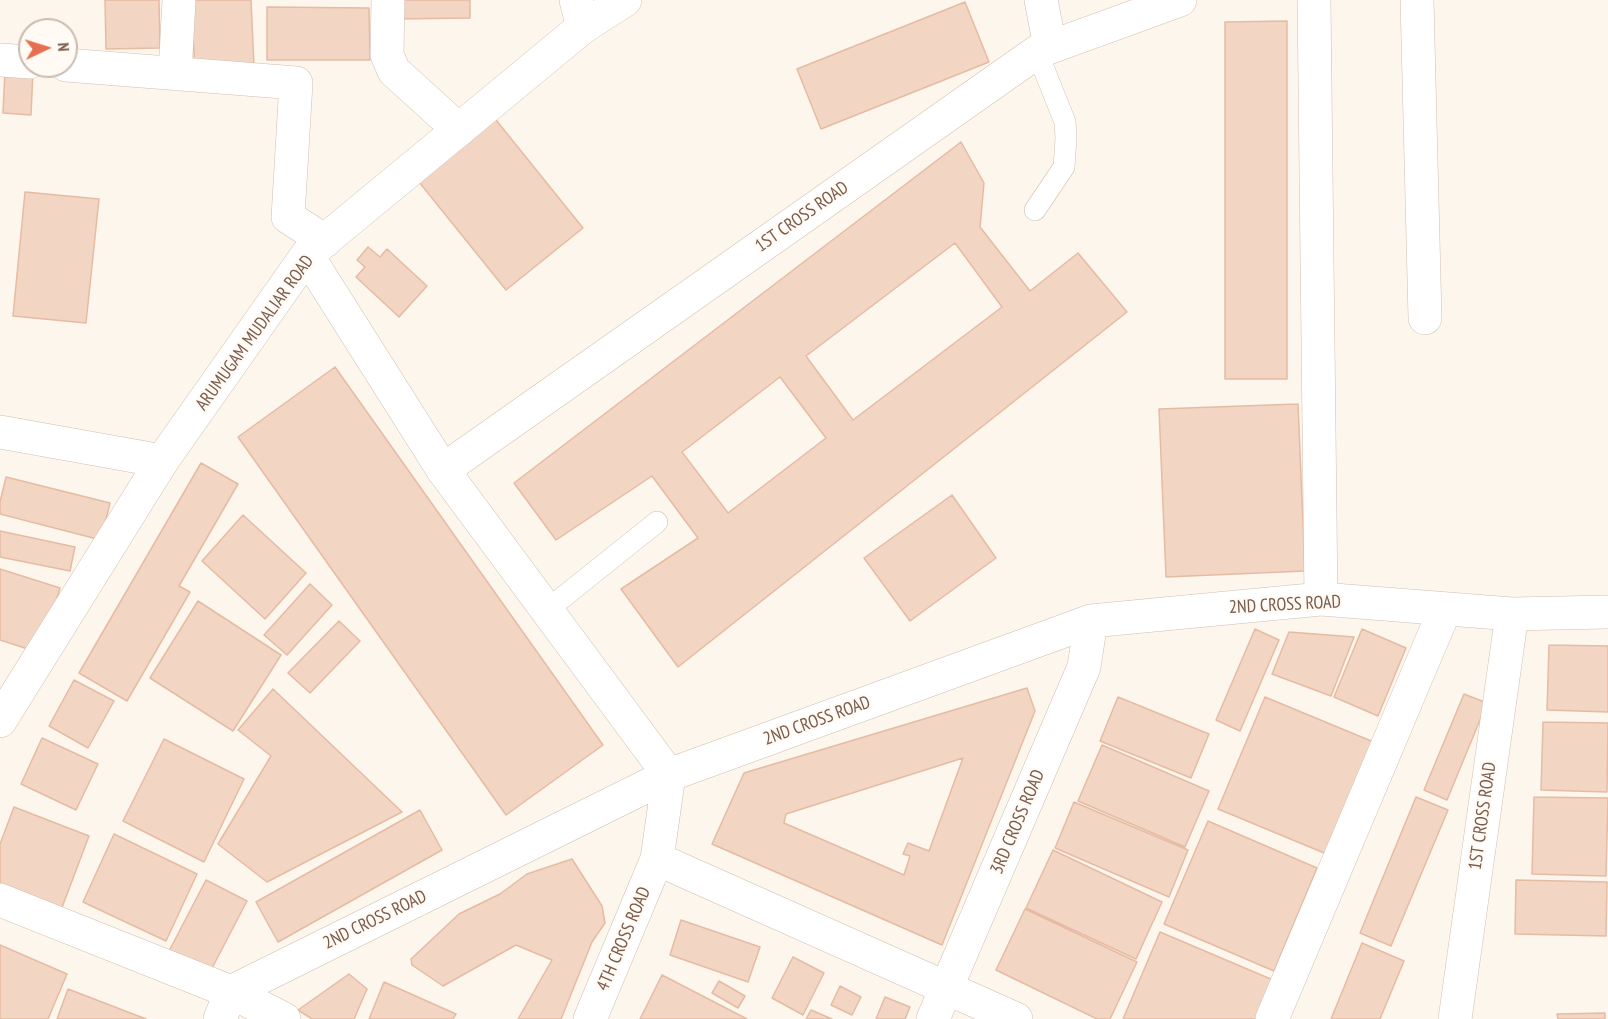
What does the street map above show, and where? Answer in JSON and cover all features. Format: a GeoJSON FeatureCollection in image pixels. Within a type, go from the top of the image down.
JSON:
{"type":"FeatureCollection","features":[{"type":"Feature","properties":{"kind":"street"},"geometry":{"type":"LineString","coordinates":[[175,74],[179,0]]}},
{"type":"Feature","properties":{"kind":"street"},"geometry":{"type":"LineString","coordinates":[[388,0],[387,55],[394,72],[459,130]]}},
{"type":"Feature","properties":{"kind":"street","name":"ARUMUGAM MUDALIAR ROAD"},"geometry":{"type":"LineString","coordinates":[[0,721],[162,461],[316,248],[459,130],[579,14],[625,0]]}},
{"type":"Feature","properties":{"kind":"street"},"geometry":{"type":"LineString","coordinates":[[1041,0],[1043,50]]}},
{"type":"Feature","properties":{"kind":"street","name":"1ST CROSS ROAD"},"geometry":{"type":"LineString","coordinates":[[443,470],[1043,50],[1122,11],[1180,0]]}},
{"type":"Feature","properties":{"kind":"street"},"geometry":{"type":"LineString","coordinates":[[1314,0],[1321,599]]}},
{"type":"Feature","properties":{"kind":"street"},"geometry":{"type":"LineString","coordinates":[[1417,0],[1425,318]]}},
{"type":"Feature","properties":{"kind":"street"},"geometry":{"type":"LineString","coordinates":[[0,60],[18,61]]}},
{"type":"Feature","properties":{"kind":"street"},"geometry":{"type":"LineString","coordinates":[[78,66],[297,83],[288,218],[316,248],[443,470],[669,775]]}},
{"type":"Feature","properties":{"kind":"street"},"geometry":{"type":"LineString","coordinates":[[0,432],[162,461]]}},
{"type":"Feature","properties":{"kind":"street","name":"2ND CROSS ROAD"},"geometry":{"type":"LineString","coordinates":[[225,1005],[669,775],[1091,621],[1321,599],[1512,614],[1608,612]]}},
{"type":"Feature","properties":{"kind":"street"},"geometry":{"type":"LineString","coordinates":[[1272,1019],[1445,609]]}},
{"type":"Feature","properties":{"kind":"street","name":"1ST CROSS ROAD"},"geometry":{"type":"LineString","coordinates":[[1455,1019],[1512,614]]}},
{"type":"Feature","properties":{"kind":"street","name":"3RD CROSS ROAD"},"geometry":{"type":"LineString","coordinates":[[933,1019],[1084,667],[1091,621]]}},
{"type":"Feature","properties":{"kind":"street","name":"4TH CROSS ROAD"},"geometry":{"type":"LineString","coordinates":[[590,1019],[657,860],[669,775]]}},
{"type":"Feature","properties":{"kind":"street"},"geometry":{"type":"LineString","coordinates":[[657,860],[1016,1019]]}},
{"type":"Feature","properties":{"kind":"street"},"geometry":{"type":"LineString","coordinates":[[0,900],[225,1005],[284,1019]]}},
{"type":"Feature","properties":{"kind":"lane"},"geometry":{"type":"LineString","coordinates":[[1035,210],[1064,167],[1066,138],[1065,122],[1043,50]]}},
{"type":"Feature","properties":{"kind":"lane"},"geometry":{"type":"LineString","coordinates":[[548,610],[657,522]]}},
{"type":"Feature","properties":{"kind":"building"},"geometry":{"type":"Polygon","coordinates":[[[105,0],[159,0],[160,48],[106,49],[105,0]]]}},
{"type":"Feature","properties":{"kind":"building"},"geometry":{"type":"Polygon","coordinates":[[[191,0],[251,0],[254,66],[195,69],[191,0]]]}},
{"type":"Feature","properties":{"kind":"building"},"geometry":{"type":"Polygon","coordinates":[[[395,0],[470,0],[470,18],[395,19],[395,0]]]}},
{"type":"Feature","properties":{"kind":"building"},"geometry":{"type":"Polygon","coordinates":[[[965,2],[989,62],[821,129],[797,69],[965,2]]]}},
{"type":"Feature","properties":{"kind":"building"},"geometry":{"type":"Polygon","coordinates":[[[267,7],[369,8],[370,60],[267,60],[267,7]]]}},
{"type":"Feature","properties":{"kind":"building"},"geometry":{"type":"Polygon","coordinates":[[[1287,21],[1287,379],[1225,379],[1225,22],[1287,21]]]}},
{"type":"Feature","properties":{"kind":"building"},"geometry":{"type":"Polygon","coordinates":[[[5,70],[18,70],[18,78],[33,78],[31,115],[3,113],[5,70]]]}},
{"type":"Feature","properties":{"kind":"building"},"geometry":{"type":"Polygon","coordinates":[[[492,115],[583,228],[506,290],[415,177],[492,115]]]}},
{"type":"Feature","properties":{"kind":"building"},"geometry":{"type":"Polygon","coordinates":[[[961,142],[984,183],[980,227],[1030,291],[1078,253],[1127,312],[678,667],[621,589],[698,538],[652,476],[556,540],[514,483],[961,142]],[[955,243],[806,356],[853,420],[1002,307],[955,243]],[[780,377],[682,452],[728,513],[826,438],[780,377]]]}},
{"type":"Feature","properties":{"kind":"building"},"geometry":{"type":"Polygon","coordinates":[[[25,192],[99,199],[86,323],[13,316],[25,192]]]}},
{"type":"Feature","properties":{"kind":"building"},"geometry":{"type":"Polygon","coordinates":[[[368,247],[380,257],[387,249],[427,286],[399,317],[356,277],[365,267],[357,260],[368,247]]]}},
{"type":"Feature","properties":{"kind":"building"},"geometry":{"type":"Polygon","coordinates":[[[335,367],[603,745],[506,815],[238,437],[335,367]]]}},
{"type":"Feature","properties":{"kind":"building"},"geometry":{"type":"Polygon","coordinates":[[[1298,404],[1305,571],[1166,577],[1159,409],[1298,404]]]}},
{"type":"Feature","properties":{"kind":"building"},"geometry":{"type":"Polygon","coordinates":[[[201,463],[238,484],[179,586],[190,592],[127,701],[79,673],[201,463]]]}},
{"type":"Feature","properties":{"kind":"building"},"geometry":{"type":"Polygon","coordinates":[[[6,477],[110,503],[101,540],[0,514],[0,502],[6,477]]]}},
{"type":"Feature","properties":{"kind":"building"},"geometry":{"type":"Polygon","coordinates":[[[952,495],[996,558],[910,621],[864,558],[952,495]]]}},
{"type":"Feature","properties":{"kind":"building"},"geometry":{"type":"Polygon","coordinates":[[[243,515],[306,573],[265,619],[202,561],[243,515]]]}},
{"type":"Feature","properties":{"kind":"building"},"geometry":{"type":"Polygon","coordinates":[[[0,531],[75,547],[70,571],[0,557],[0,531]]]}},
{"type":"Feature","properties":{"kind":"building"},"geometry":{"type":"Polygon","coordinates":[[[0,569],[60,588],[40,653],[0,640],[0,569]]]}},
{"type":"Feature","properties":{"kind":"building"},"geometry":{"type":"Polygon","coordinates":[[[310,584],[332,605],[287,655],[264,635],[310,584]]]}},
{"type":"Feature","properties":{"kind":"building"},"geometry":{"type":"Polygon","coordinates":[[[198,601],[281,655],[233,731],[150,678],[198,601]]]}},
{"type":"Feature","properties":{"kind":"building"},"geometry":{"type":"Polygon","coordinates":[[[339,621],[360,641],[310,693],[288,673],[339,621]]]}},
{"type":"Feature","properties":{"kind":"building"},"geometry":{"type":"Polygon","coordinates":[[[1255,629],[1279,640],[1240,731],[1216,720],[1255,629]]]}},
{"type":"Feature","properties":{"kind":"building"},"geometry":{"type":"Polygon","coordinates":[[[1362,629],[1406,648],[1378,716],[1334,697],[1362,629]]]}},
{"type":"Feature","properties":{"kind":"building"},"geometry":{"type":"Polygon","coordinates":[[[1289,632],[1354,637],[1331,696],[1272,674],[1289,632]]]}},
{"type":"Feature","properties":{"kind":"building"},"geometry":{"type":"Polygon","coordinates":[[[1549,645],[1608,646],[1608,712],[1547,710],[1549,645]]]}},
{"type":"Feature","properties":{"kind":"building"},"geometry":{"type":"Polygon","coordinates":[[[74,680],[114,701],[88,748],[49,726],[74,680]]]}},
{"type":"Feature","properties":{"kind":"building"},"geometry":{"type":"Polygon","coordinates":[[[1027,688],[1035,711],[942,945],[712,844],[744,773],[1027,688]],[[963,758],[786,814],[784,823],[904,875],[910,856],[903,854],[908,843],[929,851],[963,758]]]}},
{"type":"Feature","properties":{"kind":"building"},"geometry":{"type":"Polygon","coordinates":[[[273,689],[402,812],[267,882],[218,844],[271,756],[238,730],[273,689]]]}},
{"type":"Feature","properties":{"kind":"building"},"geometry":{"type":"Polygon","coordinates":[[[1464,694],[1487,703],[1447,800],[1424,790],[1464,694]]]}},
{"type":"Feature","properties":{"kind":"building"},"geometry":{"type":"Polygon","coordinates":[[[1118,697],[1209,734],[1191,778],[1100,741],[1118,697]]]}},
{"type":"Feature","properties":{"kind":"building"},"geometry":{"type":"Polygon","coordinates":[[[1265,697],[1376,743],[1329,855],[1218,809],[1265,697]]]}},
{"type":"Feature","properties":{"kind":"building"},"geometry":{"type":"Polygon","coordinates":[[[1543,722],[1608,723],[1607,792],[1541,790],[1543,722]]]}},
{"type":"Feature","properties":{"kind":"building"},"geometry":{"type":"Polygon","coordinates":[[[42,738],[98,764],[76,810],[21,784],[42,738]]]}},
{"type":"Feature","properties":{"kind":"building"},"geometry":{"type":"Polygon","coordinates":[[[164,739],[244,779],[204,862],[123,821],[164,739]]]}},
{"type":"Feature","properties":{"kind":"building"},"geometry":{"type":"Polygon","coordinates":[[[1102,745],[1209,791],[1185,847],[1078,801],[1102,745]]]}},
{"type":"Feature","properties":{"kind":"building"},"geometry":{"type":"Polygon","coordinates":[[[1416,797],[1448,810],[1391,946],[1360,933],[1416,797]]]}},
{"type":"Feature","properties":{"kind":"building"},"geometry":{"type":"Polygon","coordinates":[[[1534,797],[1608,798],[1606,876],[1532,874],[1534,797]]]}},
{"type":"Feature","properties":{"kind":"building"},"geometry":{"type":"Polygon","coordinates":[[[1074,802],[1188,850],[1169,897],[1055,848],[1074,802]]]}},
{"type":"Feature","properties":{"kind":"building"},"geometry":{"type":"Polygon","coordinates":[[[14,807],[89,836],[61,910],[0,886],[0,844],[14,807]]]}},
{"type":"Feature","properties":{"kind":"building"},"geometry":{"type":"Polygon","coordinates":[[[420,810],[442,850],[278,942],[256,902],[420,810]]]}},
{"type":"Feature","properties":{"kind":"building"},"geometry":{"type":"Polygon","coordinates":[[[1208,821],[1317,868],[1274,971],[1164,924],[1208,821]]]}},
{"type":"Feature","properties":{"kind":"building"},"geometry":{"type":"Polygon","coordinates":[[[114,834],[197,874],[166,941],[83,902],[114,834]]]}},
{"type":"Feature","properties":{"kind":"building"},"geometry":{"type":"Polygon","coordinates":[[[1053,850],[1162,902],[1136,959],[1026,908],[1053,850]]]}},
{"type":"Feature","properties":{"kind":"building"},"geometry":{"type":"Polygon","coordinates":[[[572,859],[602,906],[605,923],[592,942],[561,1019],[518,1019],[552,960],[516,945],[443,986],[412,965],[411,959],[459,914],[500,894],[527,874],[572,859]]]}},
{"type":"Feature","properties":{"kind":"building"},"geometry":{"type":"Polygon","coordinates":[[[206,880],[247,901],[209,974],[168,953],[206,880]]]}},
{"type":"Feature","properties":{"kind":"building"},"geometry":{"type":"Polygon","coordinates":[[[1516,880],[1607,882],[1606,936],[1515,934],[1516,880]]]}},
{"type":"Feature","properties":{"kind":"building"},"geometry":{"type":"Polygon","coordinates":[[[1025,909],[1137,962],[1110,1019],[1097,1019],[996,970],[1025,909]]]}},
{"type":"Feature","properties":{"kind":"building"},"geometry":{"type":"Polygon","coordinates":[[[681,920],[760,947],[748,982],[670,955],[681,920]]]}},
{"type":"Feature","properties":{"kind":"building"},"geometry":{"type":"Polygon","coordinates":[[[1160,932],[1273,980],[1256,1019],[1123,1019],[1160,932]]]}},
{"type":"Feature","properties":{"kind":"building"},"geometry":{"type":"Polygon","coordinates":[[[1362,943],[1404,961],[1380,1019],[1331,1019],[1362,943]]]}},
{"type":"Feature","properties":{"kind":"building"},"geometry":{"type":"Polygon","coordinates":[[[0,945],[67,974],[48,1019],[0,1019],[0,945]]]}},
{"type":"Feature","properties":{"kind":"building"},"geometry":{"type":"Polygon","coordinates":[[[793,957],[824,973],[803,1015],[772,998],[793,957]]]}},
{"type":"Feature","properties":{"kind":"building"},"geometry":{"type":"Polygon","coordinates":[[[349,974],[367,989],[354,1019],[312,1019],[298,1010],[349,974]]]}},
{"type":"Feature","properties":{"kind":"building"},"geometry":{"type":"Polygon","coordinates":[[[662,975],[747,1019],[640,1019],[662,975]]]}},
{"type":"Feature","properties":{"kind":"building"},"geometry":{"type":"Polygon","coordinates":[[[719,981],[745,996],[738,1008],[712,993],[719,981]]]}},
{"type":"Feature","properties":{"kind":"building"},"geometry":{"type":"Polygon","coordinates":[[[384,982],[456,1014],[453,1019],[369,1019],[384,982]]]}},
{"type":"Feature","properties":{"kind":"building"},"geometry":{"type":"Polygon","coordinates":[[[840,986],[861,997],[852,1015],[831,1005],[840,986]]]}},
{"type":"Feature","properties":{"kind":"building"},"geometry":{"type":"Polygon","coordinates":[[[68,989],[146,1019],[57,1019],[68,989]]]}},
{"type":"Feature","properties":{"kind":"building"},"geometry":{"type":"Polygon","coordinates":[[[885,997],[910,1007],[905,1019],[876,1019],[885,997]]]}},
{"type":"Feature","properties":{"kind":"building"},"geometry":{"type":"Polygon","coordinates":[[[811,1010],[832,1019],[806,1019],[811,1010]]]}},
{"type":"Feature","properties":{"kind":"building"},"geometry":{"type":"Polygon","coordinates":[[[1605,1013],[1605,1019],[1558,1019],[1557,1014],[1605,1013]]]}}]}
